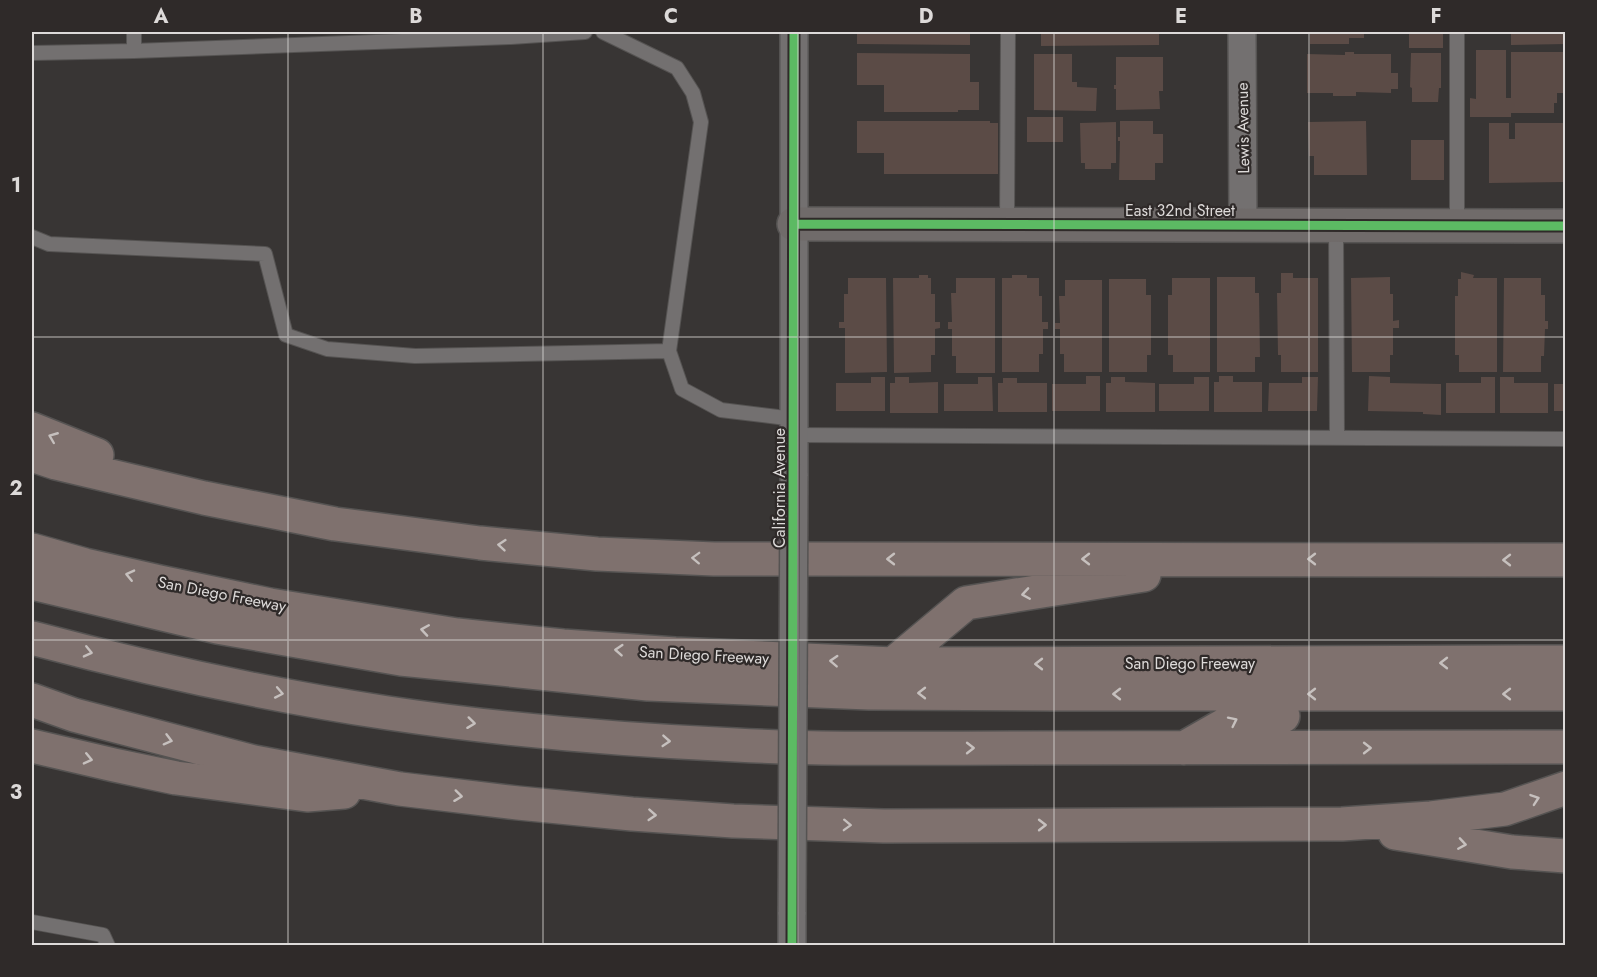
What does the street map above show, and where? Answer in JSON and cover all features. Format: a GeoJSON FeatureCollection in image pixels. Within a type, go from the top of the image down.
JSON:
{"type":"FeatureCollection","features":[{"type":"Feature","properties":{"kind":"highway"},"geometry":{"type":"LineString","coordinates":[[32,429],[204,498]]}},
{"type":"Feature","properties":{"kind":"highway"},"geometry":{"type":"LineString","coordinates":[[32,455],[56,463],[204,498],[335,524],[480,543],[597,554],[714,559],[1566,560]]}},
{"type":"Feature","properties":{"kind":"highway","name":"San Diego Freeway"},"geometry":{"type":"LineString","coordinates":[[32,550],[85,565],[270,604],[457,635],[563,646],[893,664],[1566,662]]}},
{"type":"Feature","properties":{"kind":"highway"},"geometry":{"type":"LineString","coordinates":[[893,664],[966,603],[1250,559]]}},
{"type":"Feature","properties":{"kind":"highway"},"geometry":{"type":"LineString","coordinates":[[32,583],[217,627],[401,659],[648,684],[881,693],[1566,694]]}},
{"type":"Feature","properties":{"kind":"highway"},"geometry":{"type":"LineString","coordinates":[[32,638],[165,670],[388,713],[582,735],[738,746],[848,748],[1566,747]]}},
{"type":"Feature","properties":{"kind":"highway"},"geometry":{"type":"LineString","coordinates":[[32,700],[74,715],[254,762],[400,789],[598,811],[744,821],[884,826],[1342,824],[1431,818],[1504,809],[1566,788]]}},
{"type":"Feature","properties":{"kind":"highway"},"geometry":{"type":"LineString","coordinates":[[1182,748],[1240,716],[1566,716]]}},
{"type":"Feature","properties":{"kind":"highway"},"geometry":{"type":"LineString","coordinates":[[32,746],[176,778],[307,795],[400,789]]}},
{"type":"Feature","properties":{"kind":"highway"},"geometry":{"type":"LineString","coordinates":[[1342,824],[1512,852],[1566,856]]}},
{"type":"Feature","properties":{"kind":"street","name":"California Avenue"},"geometry":{"type":"LineString","coordinates":[[792,945],[794,32]]}},
{"type":"Feature","properties":{"kind":"street","name":"Lewis Avenue"},"geometry":{"type":"LineString","coordinates":[[1242,32],[1243,225]]}},
{"type":"Feature","properties":{"kind":"street","name":"East 32nd Street"},"geometry":{"type":"LineString","coordinates":[[794,224],[1566,226]]}},
{"type":"Feature","properties":{"kind":"lane"},"geometry":{"type":"LineString","coordinates":[[134,32],[134,51]]}},
{"type":"Feature","properties":{"kind":"lane"},"geometry":{"type":"LineString","coordinates":[[32,53],[134,51],[585,32]]}},
{"type":"Feature","properties":{"kind":"lane"},"geometry":{"type":"LineString","coordinates":[[603,32],[676,68],[693,93],[701,122],[669,351],[682,389],[721,410],[794,427],[1337,438],[1566,439]]}},
{"type":"Feature","properties":{"kind":"lane"},"geometry":{"type":"LineString","coordinates":[[1007,224],[1008,32]]}},
{"type":"Feature","properties":{"kind":"lane"},"geometry":{"type":"LineString","coordinates":[[1457,32],[1457,225]]}},
{"type":"Feature","properties":{"kind":"lane"},"geometry":{"type":"LineString","coordinates":[[1336,225],[1337,438]]}},
{"type":"Feature","properties":{"kind":"lane"},"geometry":{"type":"LineString","coordinates":[[32,237],[49,244],[265,254],[286,335],[327,349],[415,356],[669,351]]}},
{"type":"Feature","properties":{"kind":"lane"},"geometry":{"type":"LineString","coordinates":[[32,922],[102,935],[108,945]]}},
{"type":"Feature","properties":{"kind":"building"},"geometry":{"type":"Polygon","coordinates":[[[857,32],[970,32],[970,45],[857,44],[857,32]]]}},
{"type":"Feature","properties":{"kind":"building"},"geometry":{"type":"Polygon","coordinates":[[[1041,32],[1159,32],[1159,45],[1041,46],[1041,32]]]}},
{"type":"Feature","properties":{"kind":"building"},"geometry":{"type":"Polygon","coordinates":[[[1310,32],[1364,32],[1364,38],[1349,38],[1349,44],[1310,44],[1310,32]]]}},
{"type":"Feature","properties":{"kind":"building"},"geometry":{"type":"Polygon","coordinates":[[[1409,32],[1443,32],[1443,48],[1409,48],[1409,32]]]}},
{"type":"Feature","properties":{"kind":"building"},"geometry":{"type":"Polygon","coordinates":[[[1511,32],[1566,32],[1566,44],[1511,45],[1511,32]]]}},
{"type":"Feature","properties":{"kind":"building"},"geometry":{"type":"Polygon","coordinates":[[[1476,50],[1506,50],[1506,98],[1511,98],[1511,52],[1566,52],[1566,93],[1557,93],[1554,113],[1511,113],[1511,117],[1470,117],[1470,98],[1476,99],[1476,50]]]}},
{"type":"Feature","properties":{"kind":"building"},"geometry":{"type":"Polygon","coordinates":[[[1345,52],[1391,54],[1391,73],[1398,73],[1398,89],[1391,89],[1391,93],[1356,92],[1356,96],[1307,93],[1307,54],[1345,55],[1345,52]]]}},
{"type":"Feature","properties":{"kind":"building"},"geometry":{"type":"Polygon","coordinates":[[[857,53],[970,54],[970,82],[979,82],[979,110],[884,112],[884,85],[857,85],[857,53]]]}},
{"type":"Feature","properties":{"kind":"building"},"geometry":{"type":"Polygon","coordinates":[[[1411,53],[1441,53],[1441,88],[1439,88],[1438,102],[1412,102],[1411,53]]]}},
{"type":"Feature","properties":{"kind":"building"},"geometry":{"type":"Polygon","coordinates":[[[1034,54],[1072,54],[1072,82],[1077,82],[1077,87],[1097,88],[1096,111],[1034,110],[1034,54]]]}},
{"type":"Feature","properties":{"kind":"building"},"geometry":{"type":"Polygon","coordinates":[[[1116,57],[1163,57],[1163,91],[1159,91],[1160,109],[1116,110],[1114,85],[1116,85],[1116,57]]]}},
{"type":"Feature","properties":{"kind":"building"},"geometry":{"type":"Polygon","coordinates":[[[1027,117],[1063,117],[1063,142],[1027,142],[1027,117]]]}},
{"type":"Feature","properties":{"kind":"building"},"geometry":{"type":"Polygon","coordinates":[[[857,121],[990,121],[990,123],[998,123],[998,174],[884,174],[884,153],[857,153],[857,121]]]}},
{"type":"Feature","properties":{"kind":"building"},"geometry":{"type":"Polygon","coordinates":[[[1120,121],[1153,121],[1153,134],[1163,134],[1163,163],[1155,163],[1155,180],[1119,180],[1120,121]]]}},
{"type":"Feature","properties":{"kind":"building"},"geometry":{"type":"Polygon","coordinates":[[[1366,121],[1367,175],[1314,175],[1314,156],[1309,156],[1308,122],[1366,121]]]}},
{"type":"Feature","properties":{"kind":"building"},"geometry":{"type":"Polygon","coordinates":[[[1116,122],[1116,163],[1111,163],[1111,169],[1085,169],[1085,163],[1081,163],[1080,123],[1116,122]]]}},
{"type":"Feature","properties":{"kind":"building"},"geometry":{"type":"Polygon","coordinates":[[[1489,123],[1509,123],[1509,139],[1515,139],[1515,123],[1566,123],[1566,182],[1489,183],[1489,123]]]}},
{"type":"Feature","properties":{"kind":"building"},"geometry":{"type":"Polygon","coordinates":[[[1411,140],[1444,140],[1444,180],[1411,180],[1411,140]]]}},
{"type":"Feature","properties":{"kind":"building"},"geometry":{"type":"Polygon","coordinates":[[[1461,272],[1474,275],[1473,278],[1497,278],[1497,372],[1459,372],[1459,355],[1455,355],[1455,296],[1458,296],[1458,279],[1461,279],[1461,272]]]}},
{"type":"Feature","properties":{"kind":"building"},"geometry":{"type":"Polygon","coordinates":[[[1281,273],[1293,273],[1293,278],[1318,278],[1318,372],[1281,372],[1281,355],[1278,355],[1277,293],[1281,293],[1281,273]]]}},
{"type":"Feature","properties":{"kind":"building"},"geometry":{"type":"Polygon","coordinates":[[[919,275],[928,275],[928,278],[931,278],[931,294],[935,294],[935,322],[940,322],[940,328],[935,329],[935,355],[931,355],[931,372],[894,373],[893,278],[919,278],[919,275]]]}},
{"type":"Feature","properties":{"kind":"building"},"geometry":{"type":"Polygon","coordinates":[[[1012,275],[1039,278],[1042,322],[1048,322],[1048,329],[1043,329],[1043,354],[1039,354],[1039,372],[1002,372],[1002,278],[1012,278],[1012,275]]]}},
{"type":"Feature","properties":{"kind":"building"},"geometry":{"type":"Polygon","coordinates":[[[1217,277],[1255,277],[1255,293],[1259,293],[1260,357],[1255,357],[1255,372],[1217,372],[1217,277]]]}},
{"type":"Feature","properties":{"kind":"building"},"geometry":{"type":"Polygon","coordinates":[[[1390,277],[1390,294],[1393,294],[1393,321],[1399,320],[1399,328],[1393,328],[1393,355],[1390,355],[1390,372],[1352,372],[1351,278],[1390,277]]]}},
{"type":"Feature","properties":{"kind":"building"},"geometry":{"type":"Polygon","coordinates":[[[848,278],[886,278],[887,372],[845,373],[845,328],[839,328],[839,322],[844,322],[844,294],[848,294],[848,278]]]}},
{"type":"Feature","properties":{"kind":"building"},"geometry":{"type":"Polygon","coordinates":[[[956,278],[995,278],[995,373],[956,373],[956,356],[952,356],[952,329],[948,329],[948,322],[952,322],[951,293],[956,293],[956,278]]]}},
{"type":"Feature","properties":{"kind":"building"},"geometry":{"type":"Polygon","coordinates":[[[1172,278],[1210,278],[1210,372],[1173,372],[1173,355],[1168,355],[1168,295],[1172,295],[1172,278]]]}},
{"type":"Feature","properties":{"kind":"building"},"geometry":{"type":"Polygon","coordinates":[[[1504,278],[1541,278],[1541,295],[1545,295],[1545,321],[1548,321],[1548,329],[1545,329],[1541,372],[1503,372],[1504,278]]]}},
{"type":"Feature","properties":{"kind":"building"},"geometry":{"type":"Polygon","coordinates":[[[1109,279],[1146,279],[1146,295],[1151,295],[1151,355],[1147,355],[1147,372],[1109,372],[1109,279]]]}},
{"type":"Feature","properties":{"kind":"building"},"geometry":{"type":"Polygon","coordinates":[[[1065,280],[1102,280],[1102,372],[1064,372],[1064,354],[1060,354],[1060,329],[1055,329],[1055,323],[1060,323],[1059,296],[1065,296],[1065,280]]]}},
{"type":"Feature","properties":{"kind":"building"},"geometry":{"type":"Polygon","coordinates":[[[1563,295],[1566,295],[1566,357],[1563,357],[1563,295]]]}},
{"type":"Feature","properties":{"kind":"building"},"geometry":{"type":"Polygon","coordinates":[[[1086,376],[1100,376],[1100,411],[1052,411],[1052,384],[1086,384],[1086,376]]]}},
{"type":"Feature","properties":{"kind":"building"},"geometry":{"type":"Polygon","coordinates":[[[1219,376],[1233,376],[1233,382],[1262,382],[1262,412],[1214,412],[1214,382],[1219,382],[1219,376]]]}},
{"type":"Feature","properties":{"kind":"building"},"geometry":{"type":"Polygon","coordinates":[[[1369,376],[1390,377],[1390,383],[1441,384],[1441,415],[1423,414],[1423,412],[1368,411],[1369,376]]]}},
{"type":"Feature","properties":{"kind":"building"},"geometry":{"type":"Polygon","coordinates":[[[871,377],[885,377],[885,411],[836,411],[836,383],[871,383],[871,377]]]}},
{"type":"Feature","properties":{"kind":"building"},"geometry":{"type":"Polygon","coordinates":[[[895,377],[909,377],[909,383],[938,382],[938,413],[890,413],[890,383],[895,383],[895,377]]]}},
{"type":"Feature","properties":{"kind":"building"},"geometry":{"type":"Polygon","coordinates":[[[978,377],[992,377],[993,411],[944,411],[944,384],[978,384],[978,377]]]}},
{"type":"Feature","properties":{"kind":"building"},"geometry":{"type":"Polygon","coordinates":[[[1111,377],[1125,377],[1125,382],[1155,383],[1155,412],[1106,412],[1106,383],[1111,383],[1111,377]]]}},
{"type":"Feature","properties":{"kind":"building"},"geometry":{"type":"Polygon","coordinates":[[[1194,377],[1209,377],[1209,411],[1159,411],[1159,384],[1194,384],[1194,377]]]}},
{"type":"Feature","properties":{"kind":"building"},"geometry":{"type":"Polygon","coordinates":[[[1302,377],[1318,377],[1317,411],[1268,411],[1269,383],[1302,383],[1302,377]]]}},
{"type":"Feature","properties":{"kind":"building"},"geometry":{"type":"Polygon","coordinates":[[[1481,377],[1495,377],[1495,413],[1446,413],[1446,383],[1481,383],[1481,377]]]}},
{"type":"Feature","properties":{"kind":"building"},"geometry":{"type":"Polygon","coordinates":[[[1500,377],[1514,377],[1514,383],[1548,383],[1548,413],[1500,413],[1500,377]]]}},
{"type":"Feature","properties":{"kind":"building"},"geometry":{"type":"Polygon","coordinates":[[[1003,378],[1017,378],[1017,383],[1047,383],[1047,412],[998,412],[998,383],[1003,383],[1003,378]]]}},
{"type":"Feature","properties":{"kind":"building"},"geometry":{"type":"Polygon","coordinates":[[[1554,384],[1566,384],[1566,411],[1554,411],[1554,384]]]}},
{"type":"Feature","properties":{"kind":"cycle path"},"geometry":{"type":"LineString","coordinates":[[792,946],[794,32]]}},
{"type":"Feature","properties":{"kind":"cycle path"},"geometry":{"type":"LineString","coordinates":[[794,224],[1566,226]]}}]}
